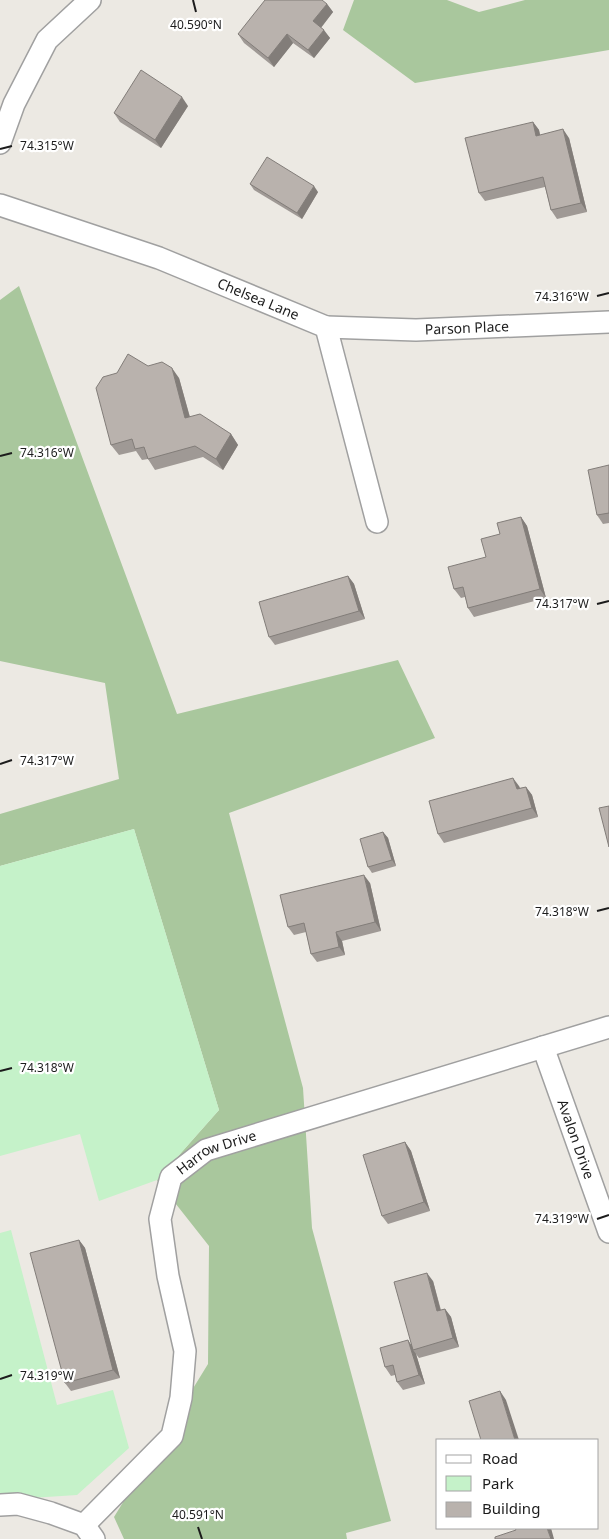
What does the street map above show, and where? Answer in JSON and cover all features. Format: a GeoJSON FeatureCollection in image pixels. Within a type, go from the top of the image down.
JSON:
{"type":"FeatureCollection","features":[{"type":"Feature","properties":{"kind":"street"},"geometry":{"type":"LineString","coordinates":[[0,142],[14,104],[47,40],[90,0]]}},
{"type":"Feature","properties":{"kind":"street","name":"Chelsea Lane"},"geometry":{"type":"LineString","coordinates":[[0,205],[159,258],[326,327]]}},
{"type":"Feature","properties":{"kind":"street","name":"Parson Place"},"geometry":{"type":"LineString","coordinates":[[326,327],[416,330],[609,322]]}},
{"type":"Feature","properties":{"kind":"street"},"geometry":{"type":"LineString","coordinates":[[326,327],[377,522]]}},
{"type":"Feature","properties":{"kind":"street","name":"Harrow Drive"},"geometry":{"type":"LineString","coordinates":[[89,1532],[172,1436],[181,1398],[185,1351],[168,1276],[160,1219],[170,1177],[206,1150],[609,1027]]}},
{"type":"Feature","properties":{"kind":"street","name":"Avalon Drive"},"geometry":{"type":"LineString","coordinates":[[543,1047],[609,1232]]}},
{"type":"Feature","properties":{"kind":"street"},"geometry":{"type":"LineString","coordinates":[[0,1505],[18,1504],[51,1512],[89,1532]]}},
{"type":"Feature","properties":{"kind":"green space"},"geometry":{"type":"Polygon","coordinates":[[[354,0],[447,0],[479,12],[525,0],[609,0],[609,50],[415,83],[343,30],[354,0]]]}},
{"type":"Feature","properties":{"kind":"green space"},"geometry":{"type":"Polygon","coordinates":[[[19,286],[177,714],[398,660],[435,738],[229,813],[303,1088],[312,1228],[391,1521],[346,1533],[347,1539],[124,1539],[114,1517],[208,1364],[209,1246],[157,1180],[219,1110],[134,829],[0,866],[0,814],[119,779],[105,683],[0,661],[0,300],[19,286]]]}},
{"type":"Feature","properties":{"kind":"green space"},"geometry":{"type":"Polygon","coordinates":[[[134,829],[219,1110],[157,1180],[99,1201],[80,1134],[0,1156],[0,866],[134,829]]]}},
{"type":"Feature","properties":{"kind":"green space"},"geometry":{"type":"Polygon","coordinates":[[[11,1230],[57,1405],[113,1390],[129,1448],[77,1495],[0,1500],[0,1233],[11,1230]]]}},
{"type":"Feature","properties":{"kind":"building"},"geometry":{"type":"Polygon","coordinates":[[[265,0],[322,0],[327,4],[313,21],[324,30],[308,50],[287,34],[268,58],[238,34],[265,0]]]}},
{"type":"Feature","properties":{"kind":"building"},"geometry":{"type":"Polygon","coordinates":[[[141,70],[182,97],[155,140],[114,113],[141,70]]]}},
{"type":"Feature","properties":{"kind":"building"},"geometry":{"type":"Polygon","coordinates":[[[533,122],[536,136],[563,129],[581,203],[551,210],[543,177],[479,193],[465,138],[533,122]]]}},
{"type":"Feature","properties":{"kind":"building"},"geometry":{"type":"Polygon","coordinates":[[[267,157],[314,186],[297,213],[250,184],[267,157]]]}},
{"type":"Feature","properties":{"kind":"building"},"geometry":{"type":"Polygon","coordinates":[[[128,354],[148,366],[162,362],[172,368],[185,418],[200,414],[231,434],[216,459],[195,446],[148,459],[144,447],[135,449],[132,439],[111,445],[96,388],[103,377],[117,373],[128,354]]]}},
{"type":"Feature","properties":{"kind":"building"},"geometry":{"type":"Polygon","coordinates":[[[609,465],[609,513],[597,515],[588,470],[609,465]]]}},
{"type":"Feature","properties":{"kind":"building"},"geometry":{"type":"Polygon","coordinates":[[[521,517],[540,589],[468,608],[463,587],[454,589],[448,567],[486,557],[481,539],[500,534],[497,523],[521,517]]]}},
{"type":"Feature","properties":{"kind":"building"},"geometry":{"type":"Polygon","coordinates":[[[348,576],[359,611],[269,637],[259,602],[348,576]]]}},
{"type":"Feature","properties":{"kind":"building"},"geometry":{"type":"Polygon","coordinates":[[[513,778],[517,789],[526,787],[532,808],[438,834],[429,801],[513,778]]]}},
{"type":"Feature","properties":{"kind":"building"},"geometry":{"type":"Polygon","coordinates":[[[609,806],[609,847],[599,808],[609,806]]]}},
{"type":"Feature","properties":{"kind":"building"},"geometry":{"type":"Polygon","coordinates":[[[383,832],[392,860],[368,867],[360,839],[383,832]]]}},
{"type":"Feature","properties":{"kind":"building"},"geometry":{"type":"Polygon","coordinates":[[[364,875],[375,922],[336,932],[339,947],[311,954],[304,923],[288,927],[280,895],[364,875]]]}},
{"type":"Feature","properties":{"kind":"building"},"geometry":{"type":"Polygon","coordinates":[[[405,1142],[424,1202],[382,1216],[363,1155],[405,1142]]]}},
{"type":"Feature","properties":{"kind":"building"},"geometry":{"type":"Polygon","coordinates":[[[79,1240],[113,1370],[65,1383],[30,1253],[79,1240]]]}},
{"type":"Feature","properties":{"kind":"building"},"geometry":{"type":"Polygon","coordinates":[[[427,1273],[437,1311],[445,1309],[453,1338],[413,1350],[394,1282],[427,1273]]]}},
{"type":"Feature","properties":{"kind":"building"},"geometry":{"type":"Polygon","coordinates":[[[408,1340],[419,1375],[397,1382],[393,1365],[385,1367],[380,1348],[408,1340]]]}},
{"type":"Feature","properties":{"kind":"building"},"geometry":{"type":"Polygon","coordinates":[[[500,1391],[515,1439],[481,1439],[469,1401],[500,1391]]]}},
{"type":"Feature","properties":{"kind":"building"},"geometry":{"type":"Polygon","coordinates":[[[547,1529],[551,1539],[495,1539],[495,1537],[516,1530],[547,1529]]]}}]}
